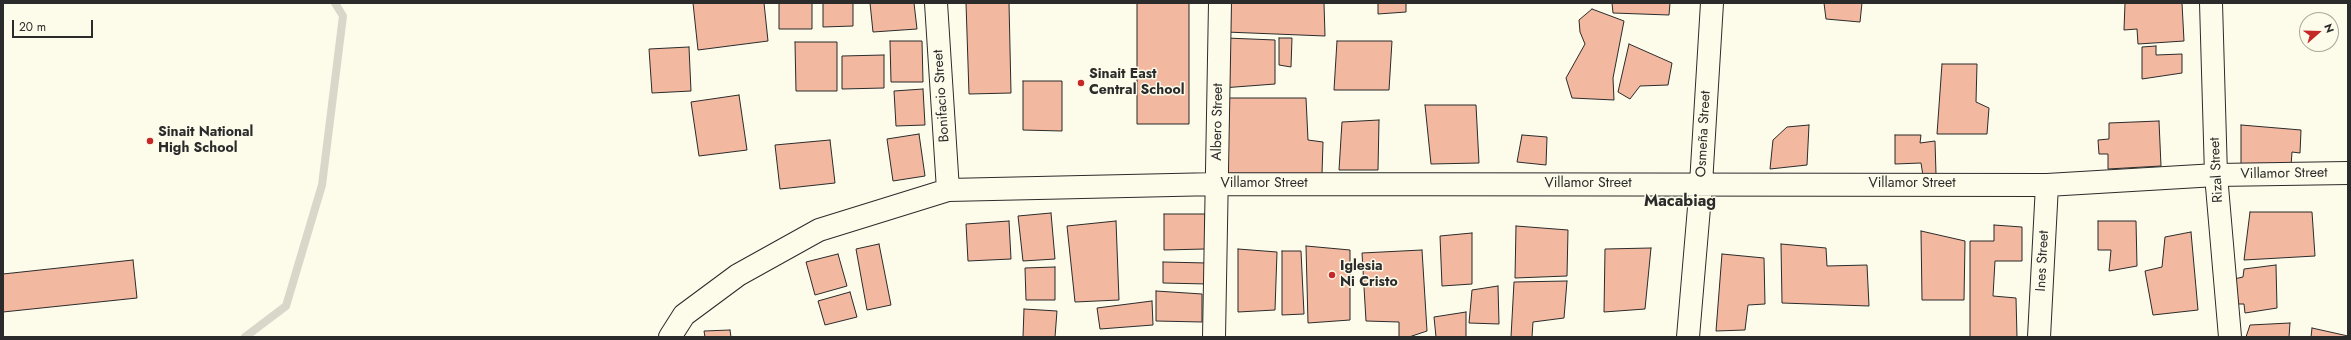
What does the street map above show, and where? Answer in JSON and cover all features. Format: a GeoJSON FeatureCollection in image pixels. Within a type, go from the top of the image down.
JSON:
{"type":"FeatureCollection","features":[{"type":"Feature","properties":{"kind":"street","name":"Bonifacio Street"},"geometry":{"type":"LineString","coordinates":[[936,3],[948,190]]}},
{"type":"Feature","properties":{"kind":"street","name":"Albero Street"},"geometry":{"type":"LineString","coordinates":[[1214,337],[1220,3]]}},
{"type":"Feature","properties":{"kind":"street","name":"Osmeña Street"},"geometry":{"type":"LineString","coordinates":[[1688,337],[1702,184],[1712,3]]}},
{"type":"Feature","properties":{"kind":"street","name":"Rizal Street"},"geometry":{"type":"LineString","coordinates":[[2211,3],[2216,175],[2230,337]]}},
{"type":"Feature","properties":{"kind":"street","name":"Villamor Street"},"geometry":{"type":"LineString","coordinates":[[670,337],[684,315],[738,275],[819,230],[948,190],[1217,184],[2047,185],[2216,175],[2348,173]]}},
{"type":"Feature","properties":{"kind":"street","name":"Ines Street"},"geometry":{"type":"LineString","coordinates":[[2039,337],[2047,185]]}},
{"type":"Feature","properties":{"kind":"building"},"geometry":{"type":"Polygon","coordinates":[[[693,3],[764,3],[768,41],[698,50],[693,3]]]}},
{"type":"Feature","properties":{"kind":"building"},"geometry":{"type":"Polygon","coordinates":[[[779,3],[812,3],[812,29],[779,29],[779,3]]]}},
{"type":"Feature","properties":{"kind":"building"},"geometry":{"type":"Polygon","coordinates":[[[823,3],[853,3],[853,26],[823,27],[823,3]]]}},
{"type":"Feature","properties":{"kind":"building"},"geometry":{"type":"Polygon","coordinates":[[[870,3],[914,3],[917,29],[873,32],[870,3]]]}},
{"type":"Feature","properties":{"kind":"building"},"geometry":{"type":"Polygon","coordinates":[[[966,3],[1009,3],[1011,93],[969,94],[966,3]]]}},
{"type":"Feature","properties":{"kind":"building"},"geometry":{"type":"Polygon","coordinates":[[[1137,3],[1189,3],[1189,124],[1137,124],[1137,3]]]}},
{"type":"Feature","properties":{"kind":"building"},"geometry":{"type":"Polygon","coordinates":[[[1225,3],[1324,3],[1325,36],[1226,32],[1225,3]]]}},
{"type":"Feature","properties":{"kind":"building"},"geometry":{"type":"Polygon","coordinates":[[[1378,3],[1406,3],[1406,12],[1378,14],[1378,3]]]}},
{"type":"Feature","properties":{"kind":"building"},"geometry":{"type":"Polygon","coordinates":[[[1612,3],[1670,3],[1669,15],[1613,13],[1612,3]]]}},
{"type":"Feature","properties":{"kind":"building"},"geometry":{"type":"Polygon","coordinates":[[[1824,3],[1862,3],[1860,22],[1826,19],[1824,3]]]}},
{"type":"Feature","properties":{"kind":"building"},"geometry":{"type":"Polygon","coordinates":[[[2125,3],[2182,3],[2184,41],[2138,44],[2137,29],[2124,30],[2125,3]]]}},
{"type":"Feature","properties":{"kind":"building"},"geometry":{"type":"Polygon","coordinates":[[[1592,9],[1624,21],[1613,78],[1614,100],[1572,98],[1566,78],[1585,44],[1580,32],[1579,20],[1592,9]]]}},
{"type":"Feature","properties":{"kind":"building"},"geometry":{"type":"Polygon","coordinates":[[[1226,38],[1275,40],[1275,84],[1222,88],[1226,38]]]}},
{"type":"Feature","properties":{"kind":"building"},"geometry":{"type":"Polygon","coordinates":[[[1279,38],[1292,38],[1291,67],[1279,65],[1279,38]]]}},
{"type":"Feature","properties":{"kind":"building"},"geometry":{"type":"Polygon","coordinates":[[[890,41],[922,41],[923,82],[891,82],[890,41]]]}},
{"type":"Feature","properties":{"kind":"building"},"geometry":{"type":"Polygon","coordinates":[[[1337,41],[1392,41],[1389,90],[1334,90],[1337,41]]]}},
{"type":"Feature","properties":{"kind":"building"},"geometry":{"type":"Polygon","coordinates":[[[795,42],[837,42],[837,91],[796,91],[795,42]]]}},
{"type":"Feature","properties":{"kind":"building"},"geometry":{"type":"Polygon","coordinates":[[[1629,44],[1672,63],[1668,85],[1640,86],[1630,99],[1618,92],[1629,44]]]}},
{"type":"Feature","properties":{"kind":"building"},"geometry":{"type":"Polygon","coordinates":[[[2156,46],[2156,55],[2182,54],[2182,73],[2142,79],[2142,47],[2156,46]]]}},
{"type":"Feature","properties":{"kind":"building"},"geometry":{"type":"Polygon","coordinates":[[[689,47],[691,91],[652,93],[649,49],[689,47]]]}},
{"type":"Feature","properties":{"kind":"building"},"geometry":{"type":"Polygon","coordinates":[[[884,55],[884,88],[842,89],[842,56],[884,55]]]}},
{"type":"Feature","properties":{"kind":"building"},"geometry":{"type":"Polygon","coordinates":[[[1942,64],[1977,64],[1976,102],[1989,108],[1987,134],[1937,134],[1942,64]]]}},
{"type":"Feature","properties":{"kind":"building"},"geometry":{"type":"Polygon","coordinates":[[[1023,81],[1062,81],[1062,131],[1023,130],[1023,81]]]}},
{"type":"Feature","properties":{"kind":"building"},"geometry":{"type":"Polygon","coordinates":[[[923,89],[925,125],[896,126],[894,91],[923,89]]]}},
{"type":"Feature","properties":{"kind":"building"},"geometry":{"type":"Polygon","coordinates":[[[739,95],[747,150],[699,156],[691,102],[739,95]]]}},
{"type":"Feature","properties":{"kind":"building"},"geometry":{"type":"Polygon","coordinates":[[[1225,98],[1306,98],[1308,140],[1323,142],[1322,174],[1223,176],[1225,98]]]}},
{"type":"Feature","properties":{"kind":"building"},"geometry":{"type":"Polygon","coordinates":[[[1425,105],[1476,105],[1479,163],[1431,164],[1425,105]]]}},
{"type":"Feature","properties":{"kind":"building"},"geometry":{"type":"Polygon","coordinates":[[[1379,120],[1378,170],[1339,170],[1342,122],[1379,120]]]}},
{"type":"Feature","properties":{"kind":"building"},"geometry":{"type":"Polygon","coordinates":[[[2159,121],[2161,166],[2108,169],[2108,154],[2099,154],[2098,140],[2109,139],[2109,123],[2159,121]]]}},
{"type":"Feature","properties":{"kind":"building"},"geometry":{"type":"Polygon","coordinates":[[[1809,125],[1807,165],[1770,169],[1773,140],[1787,127],[1809,125]]]}},
{"type":"Feature","properties":{"kind":"building"},"geometry":{"type":"Polygon","coordinates":[[[2241,125],[2301,130],[2300,153],[2292,152],[2291,166],[2241,165],[2241,125]]]}},
{"type":"Feature","properties":{"kind":"building"},"geometry":{"type":"Polygon","coordinates":[[[919,134],[925,176],[893,181],[887,139],[919,134]]]}},
{"type":"Feature","properties":{"kind":"building"},"geometry":{"type":"Polygon","coordinates":[[[1522,135],[1547,137],[1546,165],[1517,162],[1522,135]]]}},
{"type":"Feature","properties":{"kind":"building"},"geometry":{"type":"Polygon","coordinates":[[[1895,135],[1921,135],[1920,143],[1935,141],[1936,174],[1923,176],[1921,163],[1895,164],[1895,135]]]}},
{"type":"Feature","properties":{"kind":"building"},"geometry":{"type":"Polygon","coordinates":[[[830,140],[835,183],[780,189],[775,145],[830,140]]]}},
{"type":"Feature","properties":{"kind":"building"},"geometry":{"type":"Polygon","coordinates":[[[2250,212],[2312,212],[2315,256],[2244,260],[2250,212]]]}},
{"type":"Feature","properties":{"kind":"building"},"geometry":{"type":"Polygon","coordinates":[[[1051,213],[1055,259],[1023,261],[1018,216],[1051,213]]]}},
{"type":"Feature","properties":{"kind":"building"},"geometry":{"type":"Polygon","coordinates":[[[1164,214],[1205,214],[1205,249],[1164,250],[1164,214]]]}},
{"type":"Feature","properties":{"kind":"building"},"geometry":{"type":"Polygon","coordinates":[[[1009,221],[1011,259],[968,261],[966,224],[1009,221]]]}},
{"type":"Feature","properties":{"kind":"building"},"geometry":{"type":"Polygon","coordinates":[[[1116,221],[1119,300],[1075,302],[1067,226],[1116,221]]]}},
{"type":"Feature","properties":{"kind":"building"},"geometry":{"type":"Polygon","coordinates":[[[2098,221],[2136,221],[2137,266],[2109,271],[2111,250],[2098,250],[2098,221]]]}},
{"type":"Feature","properties":{"kind":"building"},"geometry":{"type":"Polygon","coordinates":[[[1994,225],[2022,227],[2022,261],[1995,261],[1993,296],[2016,298],[2017,337],[1970,337],[1970,241],[1994,241],[1994,225]]]}},
{"type":"Feature","properties":{"kind":"building"},"geometry":{"type":"Polygon","coordinates":[[[1516,226],[1568,230],[1567,276],[1515,278],[1516,226]]]}},
{"type":"Feature","properties":{"kind":"building"},"geometry":{"type":"Polygon","coordinates":[[[1921,231],[1965,241],[1964,300],[1922,300],[1921,231]]]}},
{"type":"Feature","properties":{"kind":"building"},"geometry":{"type":"Polygon","coordinates":[[[2191,232],[2198,310],[2153,315],[2145,271],[2162,267],[2165,237],[2191,232]]]}},
{"type":"Feature","properties":{"kind":"building"},"geometry":{"type":"Polygon","coordinates":[[[1472,233],[1472,284],[1442,286],[1440,236],[1472,233]]]}},
{"type":"Feature","properties":{"kind":"building"},"geometry":{"type":"Polygon","coordinates":[[[879,244],[891,305],[867,310],[856,249],[879,244]]]}},
{"type":"Feature","properties":{"kind":"building"},"geometry":{"type":"Polygon","coordinates":[[[1781,244],[1826,248],[1827,266],[1867,265],[1869,306],[1782,303],[1781,244]]]}},
{"type":"Feature","properties":{"kind":"building"},"geometry":{"type":"Polygon","coordinates":[[[1306,246],[1350,250],[1350,320],[1308,323],[1306,246]]]}},
{"type":"Feature","properties":{"kind":"building"},"geometry":{"type":"Polygon","coordinates":[[[1651,248],[1645,309],[1604,312],[1605,249],[1651,248]]]}},
{"type":"Feature","properties":{"kind":"building"},"geometry":{"type":"Polygon","coordinates":[[[1238,249],[1277,252],[1275,310],[1238,312],[1238,249]]]}},
{"type":"Feature","properties":{"kind":"building"},"geometry":{"type":"Polygon","coordinates":[[[1422,250],[1427,331],[1409,337],[1399,337],[1399,322],[1366,321],[1362,253],[1422,250]]]}},
{"type":"Feature","properties":{"kind":"building"},"geometry":{"type":"Polygon","coordinates":[[[1282,251],[1301,251],[1304,314],[1282,315],[1282,251]]]}},
{"type":"Feature","properties":{"kind":"building"},"geometry":{"type":"Polygon","coordinates":[[[838,254],[847,286],[815,295],[806,262],[838,254]]]}},
{"type":"Feature","properties":{"kind":"building"},"geometry":{"type":"Polygon","coordinates":[[[1722,254],[1764,258],[1765,304],[1748,305],[1745,330],[1716,331],[1722,254]]]}},
{"type":"Feature","properties":{"kind":"building"},"geometry":{"type":"Polygon","coordinates":[[[133,260],[137,298],[3,312],[3,274],[133,260]]]}},
{"type":"Feature","properties":{"kind":"building"},"geometry":{"type":"Polygon","coordinates":[[[1163,262],[1207,263],[1207,284],[1163,283],[1163,262]]]}},
{"type":"Feature","properties":{"kind":"building"},"geometry":{"type":"Polygon","coordinates":[[[2276,265],[2277,308],[2245,313],[2244,304],[2236,304],[2234,279],[2243,277],[2244,269],[2276,265]]]}},
{"type":"Feature","properties":{"kind":"building"},"geometry":{"type":"Polygon","coordinates":[[[1055,267],[1055,300],[1026,300],[1025,268],[1055,267]]]}},
{"type":"Feature","properties":{"kind":"building"},"geometry":{"type":"Polygon","coordinates":[[[1567,281],[1564,318],[1533,322],[1532,337],[1511,337],[1514,282],[1567,281]]]}},
{"type":"Feature","properties":{"kind":"building"},"geometry":{"type":"Polygon","coordinates":[[[1498,286],[1499,324],[1469,323],[1472,290],[1498,286]]]}},
{"type":"Feature","properties":{"kind":"building"},"geometry":{"type":"Polygon","coordinates":[[[1156,291],[1202,294],[1202,322],[1156,321],[1156,291]]]}},
{"type":"Feature","properties":{"kind":"building"},"geometry":{"type":"Polygon","coordinates":[[[850,292],[857,317],[825,325],[818,301],[850,292]]]}},
{"type":"Feature","properties":{"kind":"building"},"geometry":{"type":"Polygon","coordinates":[[[1152,301],[1153,325],[1100,329],[1097,308],[1152,301]]]}},
{"type":"Feature","properties":{"kind":"building"},"geometry":{"type":"Polygon","coordinates":[[[1024,309],[1057,311],[1055,337],[1023,337],[1024,309]]]}},
{"type":"Feature","properties":{"kind":"building"},"geometry":{"type":"Polygon","coordinates":[[[1466,312],[1466,337],[1436,337],[1434,317],[1466,312]]]}},
{"type":"Feature","properties":{"kind":"building"},"geometry":{"type":"Polygon","coordinates":[[[2290,323],[2289,337],[2246,337],[2250,325],[2290,323]]]}},
{"type":"Feature","properties":{"kind":"building"},"geometry":{"type":"Polygon","coordinates":[[[2312,328],[2348,336],[2348,337],[2311,337],[2312,328]]]}},
{"type":"Feature","properties":{"kind":"building"},"geometry":{"type":"Polygon","coordinates":[[[730,330],[731,337],[705,337],[704,331],[730,330]]]}},
{"type":"Feature","properties":{"kind":"waterway"},"geometry":{"type":"LineString","coordinates":[[245,337],[286,306],[322,185],[343,16],[335,3]]}},
{"type":"Feature","properties":{"kind":"place","name":"Sinait East Central School"},"geometry":{"type":"Point","coordinates":[1081,83]}},
{"type":"Feature","properties":{"kind":"place","name":"Sinait National High School"},"geometry":{"type":"Point","coordinates":[150,141]}},
{"type":"Feature","properties":{"kind":"place","name":"Iglesia Ni Cristo"},"geometry":{"type":"Point","coordinates":[1332,275]}},
{"type":"Feature","properties":{"kind":"district","name":"Macabiag"},"geometry":{"type":"Point","coordinates":[1680,202]}}]}
